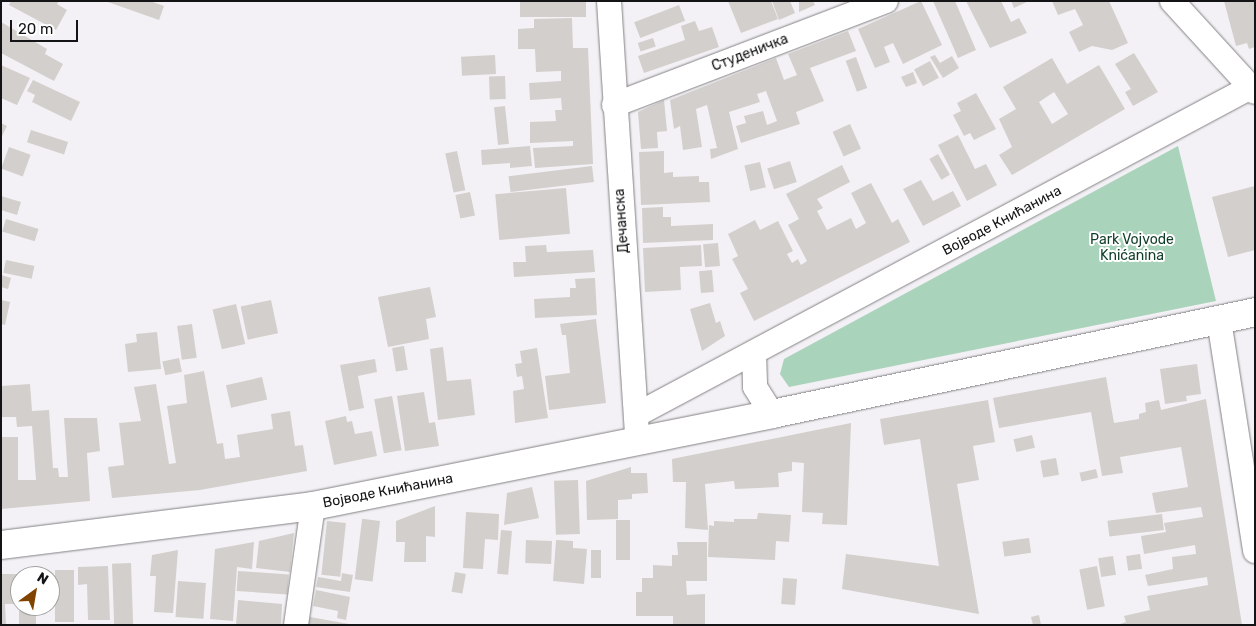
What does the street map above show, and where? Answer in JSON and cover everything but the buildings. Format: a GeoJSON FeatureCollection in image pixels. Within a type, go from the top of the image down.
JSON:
{"type":"FeatureCollection","features":[{"type":"Feature","properties":{"kind":"street","name":"Дечанска"},"geometry":{"type":"LineString","coordinates":[[609,1],[614,105],[637,428]]}},
{"type":"Feature","properties":{"kind":"street","name":"Студеничка"},"geometry":{"type":"LineString","coordinates":[[614,105],[886,1]]}},
{"type":"Feature","properties":{"kind":"street"},"geometry":{"type":"LineString","coordinates":[[1172,1],[1253,90]]}},
{"type":"Feature","properties":{"kind":"street","name":"Војводе Книћанина"},"geometry":{"type":"LineString","coordinates":[[637,428],[754,354],[1253,90]]}},
{"type":"Feature","properties":{"kind":"street","name":"Војводе Книћанина"},"geometry":{"type":"LineString","coordinates":[[1,545],[313,506],[637,428],[772,414],[1255,312]]}},
{"type":"Feature","properties":{"kind":"street"},"geometry":{"type":"LineString","coordinates":[[1219,320],[1255,551]]}},
{"type":"Feature","properties":{"kind":"street"},"geometry":{"type":"LineString","coordinates":[[754,354],[755,387],[772,414]]}},
{"type":"Feature","properties":{"kind":"street"},"geometry":{"type":"LineString","coordinates":[[296,625],[313,506]]}},
{"type":"Feature","properties":{"kind":"green space","name":"Park Vojvode Knićanina"},"geometry":{"type":"Polygon","coordinates":[[[1178,146],[1216,301],[789,387],[780,374],[784,359],[1178,146]]]}}]}
